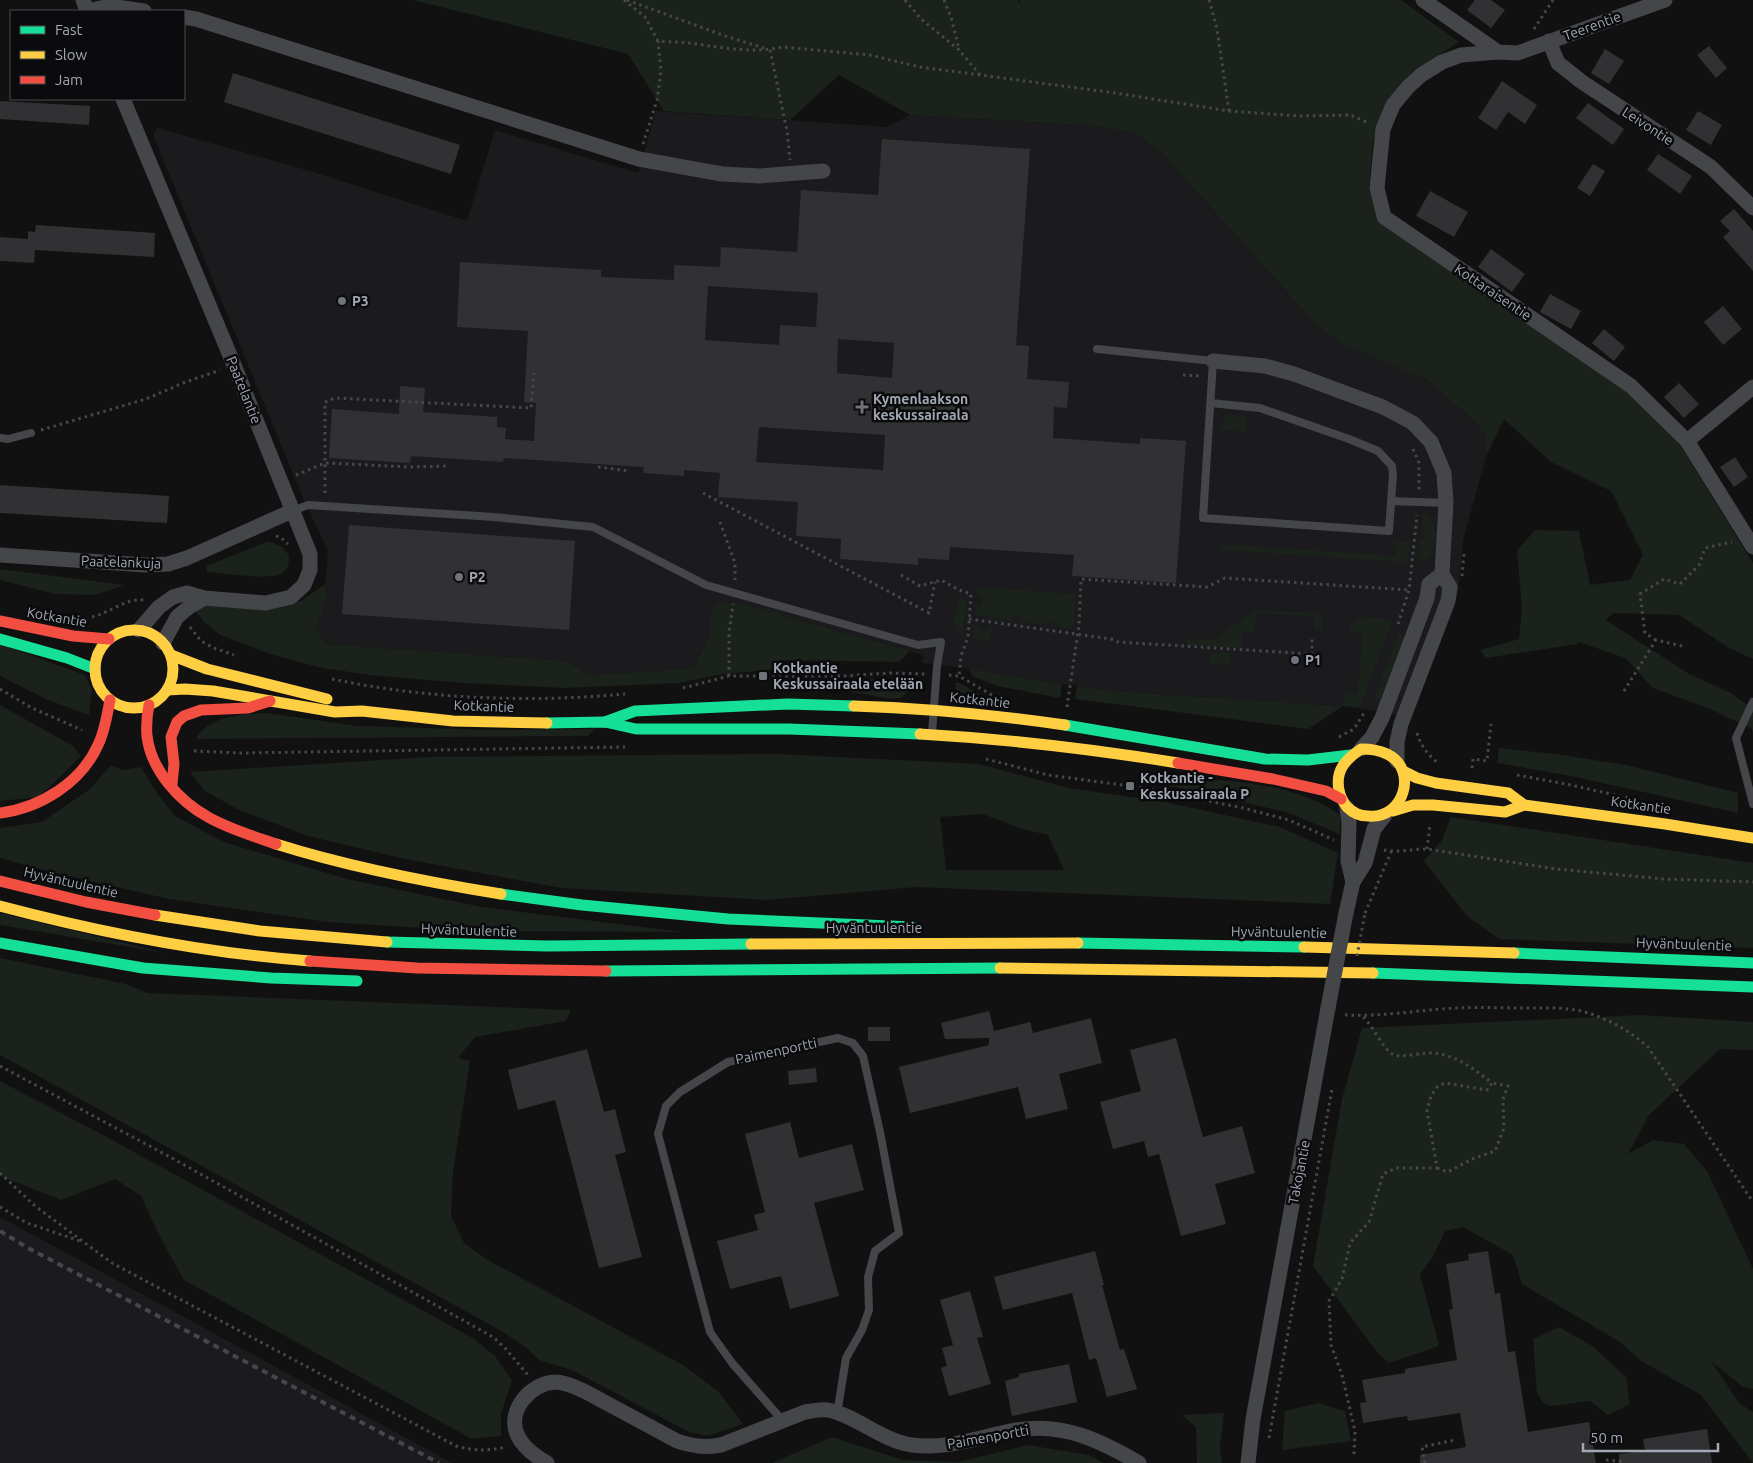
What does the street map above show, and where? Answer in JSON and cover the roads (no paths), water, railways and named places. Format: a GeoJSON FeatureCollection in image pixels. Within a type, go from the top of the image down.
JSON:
{"type":"FeatureCollection","features":[{"type":"Feature","properties":{"kind":"main road","name":"Kotkantie"},"geometry":{"type":"LineString","coordinates":[[0,621],[74,636],[109,639]]}},
{"type":"Feature","properties":{"kind":"main road"},"geometry":{"type":"LineString","coordinates":[[128,630],[139,630],[156,637],[167,649],[173,667],[172,679],[167,690],[159,699],[139,708],[129,708],[110,700],[102,691],[96,681],[96,658],[101,648],[118,633],[128,630]]}},
{"type":"Feature","properties":{"kind":"main road"},"geometry":{"type":"LineString","coordinates":[[0,639],[67,658],[95,669]]}},
{"type":"Feature","properties":{"kind":"main road","name":"Kotkantie"},"geometry":{"type":"LineString","coordinates":[[167,649],[207,669],[336,701],[362,711]]}},
{"type":"Feature","properties":{"kind":"main road","name":"Kotkantie"},"geometry":{"type":"LineString","coordinates":[[167,690],[213,691],[335,712],[362,711],[453,721],[508,723],[606,722],[636,729],[779,729],[931,735],[1054,746],[1150,758],[1273,779],[1326,791],[1344,804]]}},
{"type":"Feature","properties":{"kind":"main road"},"geometry":{"type":"LineString","coordinates":[[0,813],[22,809],[44,800],[64,788],[79,774],[96,751],[110,700]]}},
{"type":"Feature","properties":{"kind":"main road"},"geometry":{"type":"LineString","coordinates":[[171,787],[175,768],[170,749],[172,731],[179,719],[193,712],[215,709],[242,710],[270,701]]}},
{"type":"Feature","properties":{"kind":"main road","name":"Kotkantie"},"geometry":{"type":"LineString","coordinates":[[606,722],[635,711],[723,706],[788,704],[899,707],[1063,725],[1264,760],[1293,762],[1330,759],[1356,752]]}},
{"type":"Feature","properties":{"kind":"main road"},"geometry":{"type":"LineString","coordinates":[[149,705],[145,717],[150,749],[160,772],[183,799],[203,814],[252,835],[311,854],[452,886],[567,903],[712,918],[922,927]]}},
{"type":"Feature","properties":{"kind":"main road"},"geometry":{"type":"LineString","coordinates":[[1375,748],[1386,752],[1401,766],[1405,786],[1402,796],[1389,813],[1369,818],[1357,814],[1344,804],[1338,783],[1340,770],[1356,752],[1375,748]]}},
{"type":"Feature","properties":{"kind":"main road","name":"Kotkantie"},"geometry":{"type":"LineString","coordinates":[[1401,766],[1417,778],[1436,783],[1508,793],[1524,805]]}},
{"type":"Feature","properties":{"kind":"main road","name":"Kotkantie"},"geometry":{"type":"LineString","coordinates":[[1389,813],[1413,805],[1505,812],[1524,805],[1753,838]]}},
{"type":"Feature","properties":{"kind":"main road","name":"Hyväntuulentie"},"geometry":{"type":"LineString","coordinates":[[0,881],[149,915],[275,932],[357,940],[482,946],[1088,943],[1469,951],[1753,962]]}},
{"type":"Feature","properties":{"kind":"main road"},"geometry":{"type":"LineString","coordinates":[[0,906],[137,937],[272,957],[354,964],[517,970],[1184,969],[1488,976],[1753,987]]}},
{"type":"Feature","properties":{"kind":"main road"},"geometry":{"type":"LineString","coordinates":[[970,932],[1088,943]]}},
{"type":"Feature","properties":{"kind":"main road"},"geometry":{"type":"LineString","coordinates":[[0,943],[152,969],[270,978],[344,981],[372,980]]}},
{"type":"Feature","properties":{"kind":"main road"},"geometry":{"type":"LineString","coordinates":[[408,980],[517,970]]}},
{"type":"Feature","properties":{"kind":"street"},"geometry":{"type":"LineString","coordinates":[[1423,0],[1498,52]]}},
{"type":"Feature","properties":{"kind":"street","name":"Teerentie"},"geometry":{"type":"LineString","coordinates":[[1518,53],[1665,0]]}},
{"type":"Feature","properties":{"kind":"street"},"geometry":{"type":"LineString","coordinates":[[92,10],[110,6],[137,10]]}},
{"type":"Feature","properties":{"kind":"street"},"geometry":{"type":"LineString","coordinates":[[185,17],[196,19],[639,159],[722,174],[760,176],[823,171]]}},
{"type":"Feature","properties":{"kind":"street","name":"Leivontie"},"geometry":{"type":"LineString","coordinates":[[1549,42],[1558,63],[1582,82],[1711,167],[1753,208]]}},
{"type":"Feature","properties":{"kind":"street","name":"Kottaraisentie"},"geometry":{"type":"LineString","coordinates":[[1518,53],[1498,52],[1461,55],[1442,62],[1421,75],[1393,105],[1384,130],[1377,188],[1384,217],[1631,386],[1686,441],[1750,543]]}},
{"type":"Feature","properties":{"kind":"street","name":"Paatelantie"},"geometry":{"type":"LineString","coordinates":[[123,100],[234,365],[310,554],[310,570],[304,586],[291,597],[266,603],[204,598],[187,593],[173,597],[159,607],[139,630]]}},
{"type":"Feature","properties":{"kind":"street"},"geometry":{"type":"LineString","coordinates":[[1213,369],[1265,366],[1294,374],[1383,407],[1414,423],[1431,442],[1444,473],[1446,503],[1442,574],[1450,587],[1448,601],[1401,724],[1397,742],[1401,766]]}},
{"type":"Feature","properties":{"kind":"street"},"geometry":{"type":"LineString","coordinates":[[1686,441],[1753,387]]}},
{"type":"Feature","properties":{"kind":"street","name":"Paatelankuja"},"geometry":{"type":"LineString","coordinates":[[0,555],[146,565],[168,564],[187,558],[292,511]]}},
{"type":"Feature","properties":{"kind":"street"},"geometry":{"type":"LineString","coordinates":[[1356,752],[1372,737],[1382,718],[1427,598],[1430,584],[1442,574]]}},
{"type":"Feature","properties":{"kind":"street"},"geometry":{"type":"LineString","coordinates":[[167,649],[177,617],[204,598]]}},
{"type":"Feature","properties":{"kind":"street","name":"Takojantie"},"geometry":{"type":"LineString","coordinates":[[1344,804],[1349,823],[1348,861],[1353,882]]}},
{"type":"Feature","properties":{"kind":"street","name":"Takojantie"},"geometry":{"type":"LineString","coordinates":[[1248,1463],[1253,1419],[1346,912],[1353,882],[1365,863],[1374,829],[1389,813]]}},
{"type":"Feature","properties":{"kind":"street","name":"Paimenportti"},"geometry":{"type":"LineString","coordinates":[[547,1463],[530,1452],[522,1443],[514,1422],[518,1408],[526,1395],[538,1386],[555,1382],[570,1385],[677,1441],[706,1448],[721,1445],[805,1412],[828,1410],[897,1441],[911,1445],[954,1444],[1019,1430],[1058,1430],[1090,1438],[1139,1463]]}},
{"type":"Feature","properties":{"kind":"lane"},"geometry":{"type":"LineString","coordinates":[[1097,349],[1213,369],[1203,518],[1389,532],[1392,466],[1378,452],[1350,439],[1266,410],[1211,403]]}},
{"type":"Feature","properties":{"kind":"lane"},"geometry":{"type":"LineString","coordinates":[[0,438],[8,439],[31,433]]}},
{"type":"Feature","properties":{"kind":"lane"},"geometry":{"type":"LineString","coordinates":[[1391,501],[1446,503]]}},
{"type":"Feature","properties":{"kind":"lane"},"geometry":{"type":"LineString","coordinates":[[292,511],[308,506],[326,506],[494,517],[593,527],[706,585],[918,646],[941,642],[936,666],[931,735]]}},
{"type":"Feature","properties":{"kind":"lane"},"geometry":{"type":"LineString","coordinates":[[1753,702],[1736,738],[1753,804]]}},
{"type":"Feature","properties":{"kind":"lane","name":"Paimenportti"},"geometry":{"type":"LineString","coordinates":[[783,1421],[732,1363],[710,1332],[658,1134],[666,1106],[680,1092],[728,1062],[838,1038],[853,1043],[863,1056],[880,1132],[899,1233],[876,1251],[868,1277],[869,1310],[862,1330],[846,1358],[837,1414]]}},
{"type":"Feature","properties":{"kind":"railway"},"geometry":{"type":"LineString","coordinates":[[0,1231],[28,1248],[439,1463]]}},
{"type":"Feature","properties":{"kind":"place","name":"P3"},"geometry":{"type":"Point","coordinates":[342,301]}},
{"type":"Feature","properties":{"kind":"place","name":"Kymenlaakson keskussairaala"},"geometry":{"type":"Point","coordinates":[862,407]}},
{"type":"Feature","properties":{"kind":"place","name":"P2"},"geometry":{"type":"Point","coordinates":[459,577]}},
{"type":"Feature","properties":{"kind":"place","name":"P1"},"geometry":{"type":"Point","coordinates":[1295,660]}},
{"type":"Feature","properties":{"kind":"place","name":"Kotkantie Keskussairaala etelään"},"geometry":{"type":"Point","coordinates":[763,676]}},
{"type":"Feature","properties":{"kind":"place","name":"Kotkantie - Keskussairaala P"},"geometry":{"type":"Point","coordinates":[1130,786]}}]}
